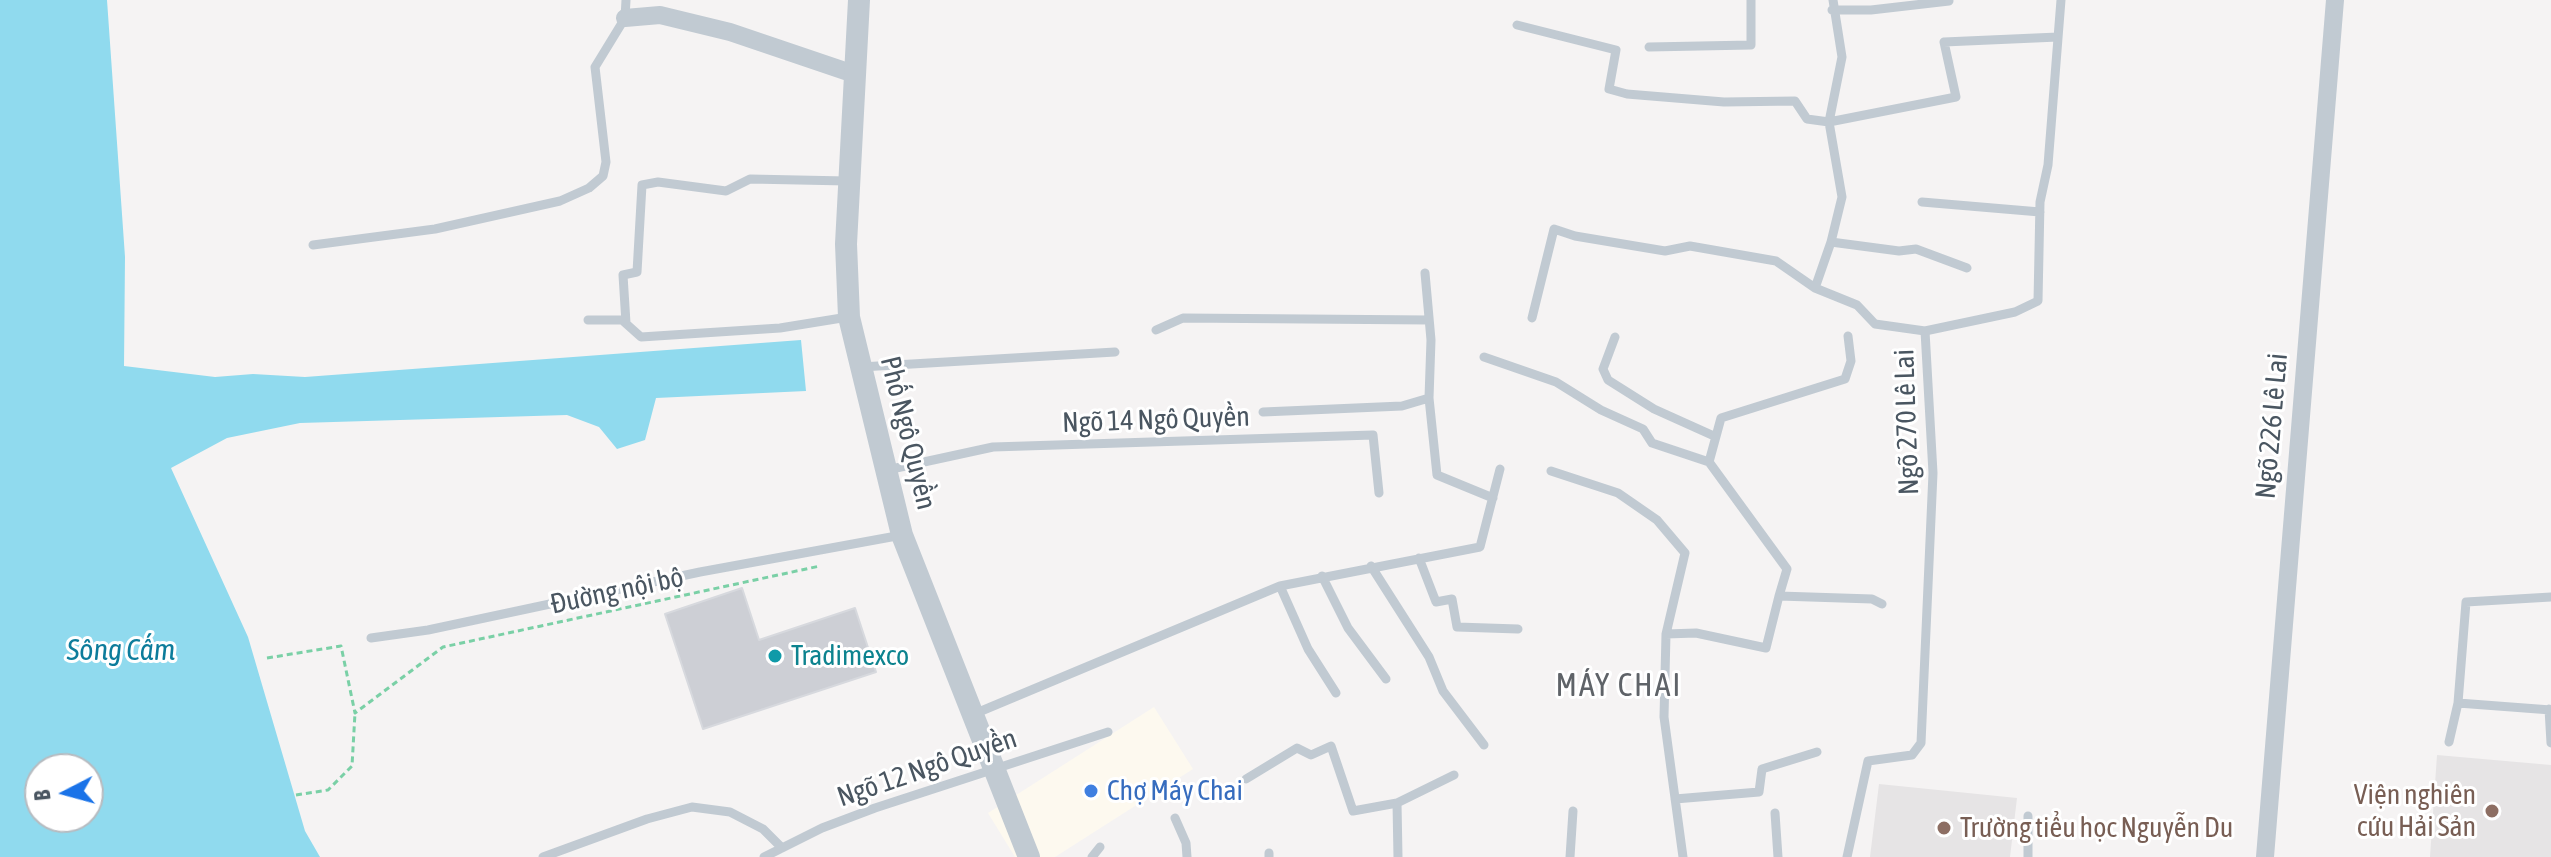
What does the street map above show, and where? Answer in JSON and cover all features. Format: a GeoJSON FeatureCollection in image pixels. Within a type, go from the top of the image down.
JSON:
{"type":"FeatureCollection","features":[{"type":"Feature","properties":{"kind":"street","name":"Phố Ngô Quyền"},"geometry":{"type":"LineString","coordinates":[[859,0],[849,181],[846,288],[849,317],[902,535],[1029,857]]}},
{"type":"Feature","properties":{"kind":"street","name":"Ngõ 226 Lê Lai"},"geometry":{"type":"LineString","coordinates":[[2265,857],[2335,0]]}},
{"type":"Feature","properties":{"kind":"street"},"geometry":{"type":"LineString","coordinates":[[626,9],[730,32],[854,74]]}},
{"type":"Feature","properties":{"kind":"lane"},"geometry":{"type":"LineString","coordinates":[[1649,47],[1751,45],[1751,0]]}},
{"type":"Feature","properties":{"kind":"lane"},"geometry":{"type":"LineString","coordinates":[[1925,331],[2035,304],[2040,212],[2048,165],[2061,0]]}},
{"type":"Feature","properties":{"kind":"lane"},"geometry":{"type":"LineString","coordinates":[[1815,288],[1842,197],[1829,122],[1842,57],[1832,5],[1871,10],[1949,1]]}},
{"type":"Feature","properties":{"kind":"lane"},"geometry":{"type":"LineString","coordinates":[[313,245],[435,229],[560,201],[589,188],[603,176],[606,162],[595,67],[626,9]]}},
{"type":"Feature","properties":{"kind":"lane"},"geometry":{"type":"LineString","coordinates":[[1517,25],[1616,50],[1609,89],[1627,94],[1724,102],[1795,101],[1807,119],[1829,122],[1956,97],[1944,42],[2058,37]]}},
{"type":"Feature","properties":{"kind":"lane"},"geometry":{"type":"LineString","coordinates":[[626,323],[623,275],[637,272],[642,185],[658,182],[726,191],[750,179],[849,181]]}},
{"type":"Feature","properties":{"kind":"lane"},"geometry":{"type":"LineString","coordinates":[[1922,202],[2040,212]]}},
{"type":"Feature","properties":{"kind":"lane","name":"Ngõ 270 Lê Lai"},"geometry":{"type":"LineString","coordinates":[[1532,318],[1554,229],[1575,236],[1665,251],[1690,246],[1776,261],[1815,288],[1857,305],[1875,324],[1925,331],[1933,473],[1921,743],[1912,755],[1868,762],[1847,857]]}},
{"type":"Feature","properties":{"kind":"lane"},"geometry":{"type":"LineString","coordinates":[[1831,242],[1899,251],[1916,249],[1967,268]]}},
{"type":"Feature","properties":{"kind":"lane"},"geometry":{"type":"LineString","coordinates":[[1425,273],[1429,320],[1429,398],[1437,475],[1493,498]]}},
{"type":"Feature","properties":{"kind":"lane"},"geometry":{"type":"LineString","coordinates":[[588,320],[626,323],[641,337],[766,330],[849,317]]}},
{"type":"Feature","properties":{"kind":"lane"},"geometry":{"type":"LineString","coordinates":[[1156,330],[1183,318],[1429,320]]}},
{"type":"Feature","properties":{"kind":"lane"},"geometry":{"type":"LineString","coordinates":[[1709,462],[1721,418],[1845,379],[1851,361],[1848,336]]}},
{"type":"Feature","properties":{"kind":"lane"},"geometry":{"type":"LineString","coordinates":[[1615,337],[1603,369],[1608,380],[1654,409],[1714,436]]}},
{"type":"Feature","properties":{"kind":"lane"},"geometry":{"type":"LineString","coordinates":[[861,367],[1115,352]]}},
{"type":"Feature","properties":{"kind":"lane"},"geometry":{"type":"LineString","coordinates":[[1484,357],[1556,382],[1601,410],[1643,429],[1652,443],[1709,462],[1787,569],[1766,648],[1696,633],[1666,634]]}},
{"type":"Feature","properties":{"kind":"lane"},"geometry":{"type":"LineString","coordinates":[[1263,412],[1402,406],[1429,398]]}},
{"type":"Feature","properties":{"kind":"lane","name":"Ngõ 14 Ngô Quyền"},"geometry":{"type":"LineString","coordinates":[[884,471],[993,447],[1373,435],[1379,493]]}},
{"type":"Feature","properties":{"kind":"lane"},"geometry":{"type":"LineString","coordinates":[[971,715],[1280,586],[1480,547],[1500,469]]}},
{"type":"Feature","properties":{"kind":"lane"},"geometry":{"type":"LineString","coordinates":[[1551,471],[1618,493],[1657,520],[1685,553],[1666,634],[1664,717],[1683,857]]}},
{"type":"Feature","properties":{"kind":"lane"},"geometry":{"type":"LineString","coordinates":[[371,638],[428,630],[700,572],[902,535]]}},
{"type":"Feature","properties":{"kind":"lane"},"geometry":{"type":"LineString","coordinates":[[1419,558],[1436,602],[1452,599],[1457,627],[1518,629]]}},
{"type":"Feature","properties":{"kind":"lane"},"geometry":{"type":"LineString","coordinates":[[1371,566],[1429,657],[1443,691],[1484,745]]}},
{"type":"Feature","properties":{"kind":"lane"},"geometry":{"type":"LineString","coordinates":[[1322,576],[1348,628],[1386,679]]}},
{"type":"Feature","properties":{"kind":"lane"},"geometry":{"type":"LineString","coordinates":[[1280,586],[1308,649],[1336,693]]}},
{"type":"Feature","properties":{"kind":"lane"},"geometry":{"type":"LineString","coordinates":[[1779,596],[1872,599],[1882,604]]}},
{"type":"Feature","properties":{"kind":"lane"},"geometry":{"type":"LineString","coordinates":[[2449,742],[2458,703],[2466,602],[2551,597]]}},
{"type":"Feature","properties":{"kind":"lane"},"geometry":{"type":"LineString","coordinates":[[2458,703],[2550,710],[2551,743]]}},
{"type":"Feature","properties":{"kind":"lane","name":"Ngõ 12 Ngô Quyền"},"geometry":{"type":"LineString","coordinates":[[764,857],[822,828],[992,767],[1108,732]]}},
{"type":"Feature","properties":{"kind":"lane"},"geometry":{"type":"LineString","coordinates":[[1246,779],[1297,748],[1311,755],[1331,746],[1353,811],[1397,803],[1454,775]]}},
{"type":"Feature","properties":{"kind":"lane"},"geometry":{"type":"LineString","coordinates":[[1675,799],[1759,792],[1762,769],[1817,752]]}},
{"type":"Feature","properties":{"kind":"lane"},"geometry":{"type":"LineString","coordinates":[[1397,803],[1398,857]]}},
{"type":"Feature","properties":{"kind":"lane"},"geometry":{"type":"LineString","coordinates":[[543,857],[692,807],[730,812],[763,829],[782,848]]}},
{"type":"Feature","properties":{"kind":"lane"},"geometry":{"type":"LineString","coordinates":[[1570,857],[1573,811]]}},
{"type":"Feature","properties":{"kind":"lane"},"geometry":{"type":"LineString","coordinates":[[1775,813],[1778,857]]}},
{"type":"Feature","properties":{"kind":"lane"},"geometry":{"type":"LineString","coordinates":[[2028,816],[2028,857]]}},
{"type":"Feature","properties":{"kind":"lane"},"geometry":{"type":"LineString","coordinates":[[1175,818],[1186,843],[1187,857]]}},
{"type":"Feature","properties":{"kind":"lane"},"geometry":{"type":"LineString","coordinates":[[1092,857],[1101,852]]}},
{"type":"Feature","properties":{"kind":"path","name":"Đường nội bộ"},"geometry":{"type":"LineString","coordinates":[[355,713],[443,647],[803,572],[831,561]]}},
{"type":"Feature","properties":{"kind":"path"},"geometry":{"type":"LineString","coordinates":[[267,658],[341,646],[355,713],[352,766],[328,790],[296,795]]}},
{"type":"Feature","properties":{"kind":"shaded area","name":"Chợ Máy Chai"},"geometry":{"type":"Polygon","coordinates":[[[1154,707],[1193,769],[1055,857],[1015,857],[988,813],[1154,707]]]}},
{"type":"Feature","properties":{"kind":"shaded area","name":"Viện nghiên cứu Hải Sản"},"geometry":{"type":"Polygon","coordinates":[[[2437,755],[2551,765],[2551,857],[2430,857],[2437,755]]]}},
{"type":"Feature","properties":{"kind":"shaded area","name":"Trường tiểu học Nguyễn Du"},"geometry":{"type":"Polygon","coordinates":[[[1879,784],[2017,798],[2010,857],[1870,857],[1879,784]]]}},
{"type":"Feature","properties":{"kind":"water","name":"Sông Cấm"},"geometry":{"type":"Polygon","coordinates":[[[0,0],[107,0],[125,257],[124,366],[215,377],[253,374],[305,377],[801,340],[806,391],[656,398],[645,440],[617,449],[599,427],[567,415],[300,423],[227,438],[171,468],[248,637],[305,831],[320,857],[0,857],[0,0]]]}},
{"type":"Feature","properties":{"kind":"building","name":"Tradimexco"},"geometry":{"type":"Polygon","coordinates":[[[742,588],[759,640],[855,608],[876,672],[703,729],[665,614],[742,588]]]}},
{"type":"Feature","properties":{"kind":"place","name":"Tradimexco"},"geometry":{"type":"Point","coordinates":[775,656]}},
{"type":"Feature","properties":{"kind":"place","name":"Chợ Máy Chai"},"geometry":{"type":"Point","coordinates":[1091,791]}},
{"type":"Feature","properties":{"kind":"place","name":"Viện nghiên cứu Hải Sản"},"geometry":{"type":"Point","coordinates":[2492,811]}},
{"type":"Feature","properties":{"kind":"place","name":"Trường tiểu học Nguyễn Du"},"geometry":{"type":"Point","coordinates":[1944,828]}},
{"type":"Feature","properties":{"kind":"district","name":"MÁY CHAI"},"geometry":{"type":"Point","coordinates":[1619,686]}}]}
